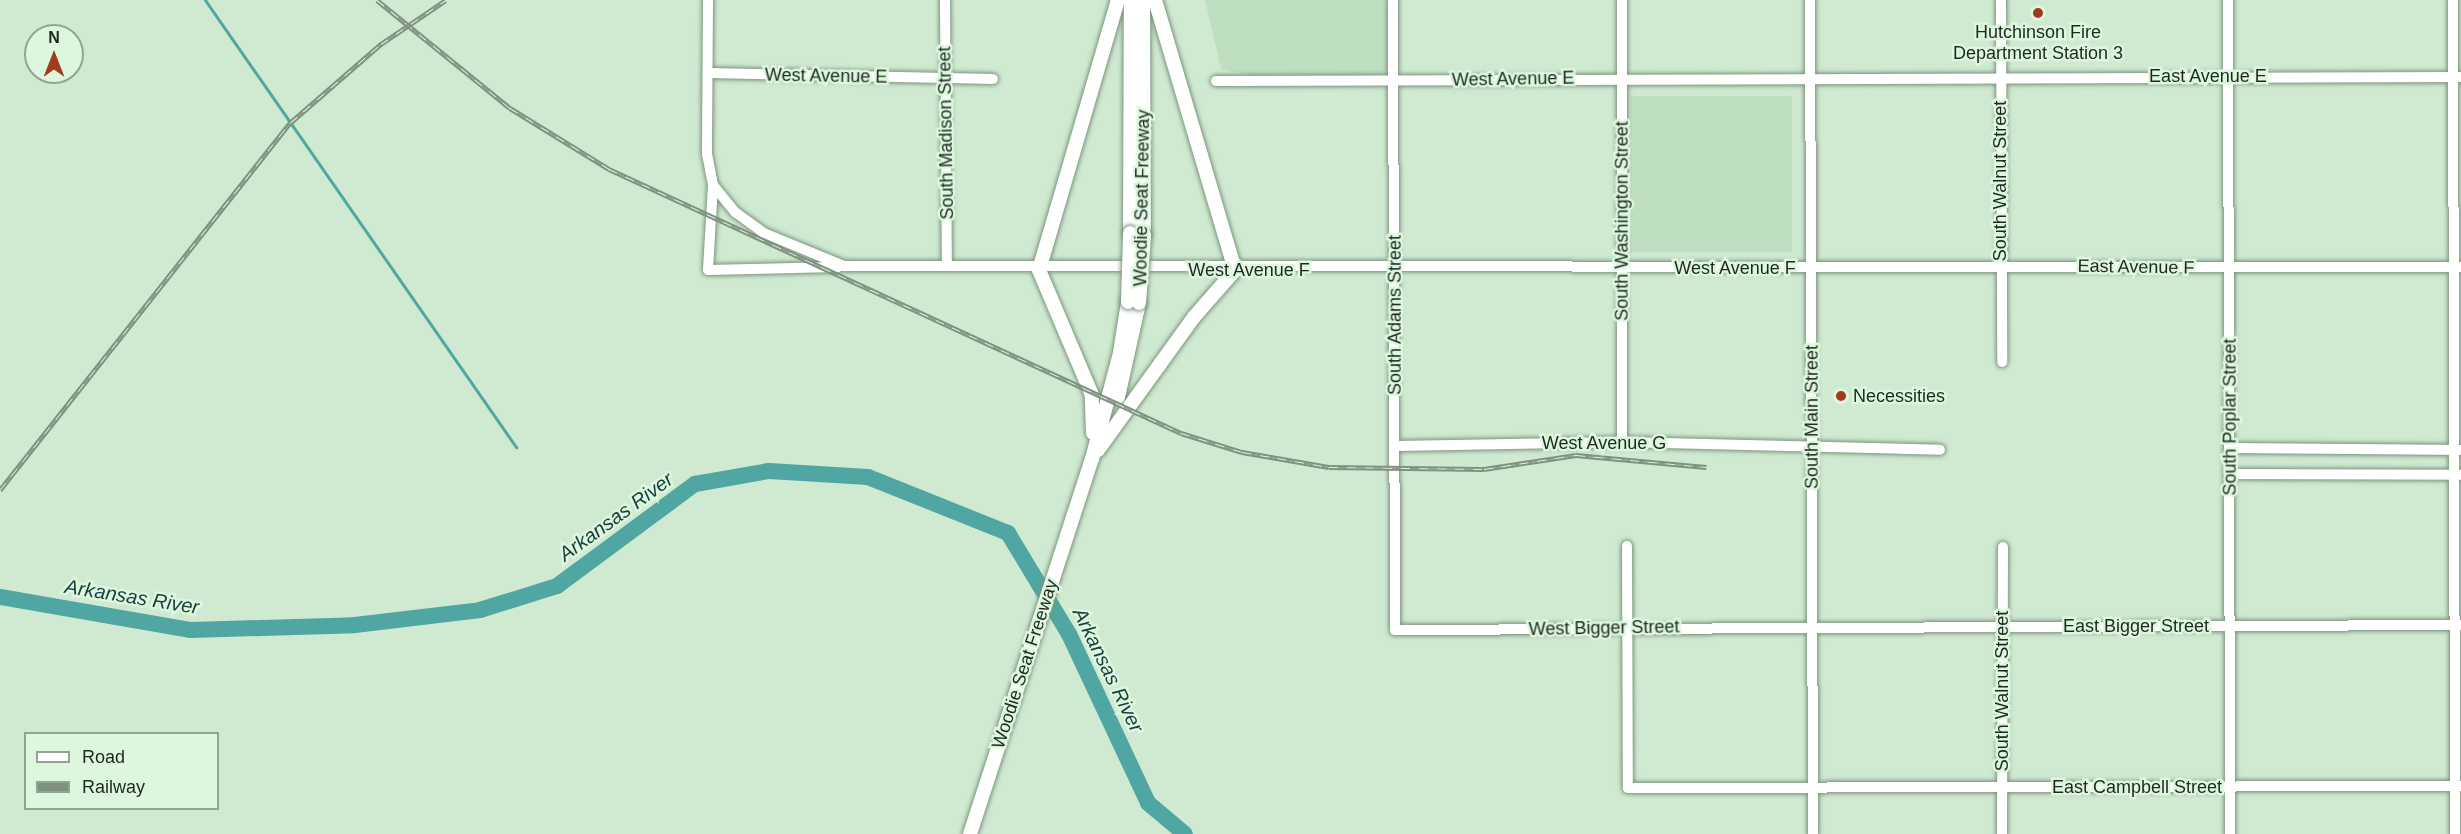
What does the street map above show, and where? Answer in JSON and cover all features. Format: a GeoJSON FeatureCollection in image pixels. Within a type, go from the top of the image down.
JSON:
{"type":"FeatureCollection","features":[{"type":"Feature","properties":{"kind":"main road"},"geometry":{"type":"LineString","coordinates":[[1092,459],[1092,395],[1039,270],[1118,0]]}},
{"type":"Feature","properties":{"kind":"main road","name":"Woodie Seat Freeway"},"geometry":{"type":"LineString","coordinates":[[1131,0],[1137,234]]}},
{"type":"Feature","properties":{"kind":"main road","name":"Woodie Seat Freeway"},"geometry":{"type":"LineString","coordinates":[[970,834],[1086,475],[1115,406],[1133,303],[1143,0]]}},
{"type":"Feature","properties":{"kind":"main road"},"geometry":{"type":"LineString","coordinates":[[1092,459],[1194,316],[1235,270],[1155,0]]}},
{"type":"Feature","properties":{"kind":"street"},"geometry":{"type":"LineString","coordinates":[[708,0],[707,154],[713,185],[708,270],[844,267]]}},
{"type":"Feature","properties":{"kind":"street","name":"South Madison Street"},"geometry":{"type":"LineString","coordinates":[[945,0],[947,266]]}},
{"type":"Feature","properties":{"kind":"street","name":"South Adams Street"},"geometry":{"type":"LineString","coordinates":[[1393,0],[1395,630]]}},
{"type":"Feature","properties":{"kind":"street","name":"South Washington Street"},"geometry":{"type":"LineString","coordinates":[[1622,0],[1622,442]]}},
{"type":"Feature","properties":{"kind":"street","name":"South Main Street"},"geometry":{"type":"LineString","coordinates":[[1810,0],[1813,834]]}},
{"type":"Feature","properties":{"kind":"street","name":"South Walnut Street"},"geometry":{"type":"LineString","coordinates":[[2001,0],[2002,362]]}},
{"type":"Feature","properties":{"kind":"street","name":"South Poplar Street"},"geometry":{"type":"LineString","coordinates":[[2228,0],[2230,834]]}},
{"type":"Feature","properties":{"kind":"street"},"geometry":{"type":"LineString","coordinates":[[2453,0],[2457,77],[2458,450],[2458,786],[2455,834]]}},
{"type":"Feature","properties":{"kind":"street","name":"West Avenue E"},"geometry":{"type":"LineString","coordinates":[[709,73],[993,79]]}},
{"type":"Feature","properties":{"kind":"street","name":"West Avenue E"},"geometry":{"type":"LineString","coordinates":[[1216,81],[1810,76]]}},
{"type":"Feature","properties":{"kind":"street","name":"East Avenue E"},"geometry":{"type":"LineString","coordinates":[[1810,76],[2457,77]]}},
{"type":"Feature","properties":{"kind":"street","name":"West Avenue F"},"geometry":{"type":"LineString","coordinates":[[713,185],[735,212],[764,233],[844,267],[947,266],[1039,270],[1811,267]]}},
{"type":"Feature","properties":{"kind":"street","name":"East Avenue F"},"geometry":{"type":"LineString","coordinates":[[1811,267],[2457,267]]}},
{"type":"Feature","properties":{"kind":"street","name":"West Avenue G"},"geometry":{"type":"LineString","coordinates":[[1396,446],[1622,442],[1940,450]]}},
{"type":"Feature","properties":{"kind":"street"},"geometry":{"type":"LineString","coordinates":[[2230,448],[2458,450]]}},
{"type":"Feature","properties":{"kind":"street"},"geometry":{"type":"LineString","coordinates":[[2230,474],[2458,475]]}},
{"type":"Feature","properties":{"kind":"street"},"geometry":{"type":"LineString","coordinates":[[1625,629],[1627,546]]}},
{"type":"Feature","properties":{"kind":"street","name":"South Walnut Street"},"geometry":{"type":"LineString","coordinates":[[2002,834],[2003,547]]}},
{"type":"Feature","properties":{"kind":"street","name":"East Bigger Street"},"geometry":{"type":"LineString","coordinates":[[1812,626],[2457,625]]}},
{"type":"Feature","properties":{"kind":"street","name":"West Bigger Street"},"geometry":{"type":"LineString","coordinates":[[1395,630],[1812,626]]}},
{"type":"Feature","properties":{"kind":"street","name":"East Campbell Street"},"geometry":{"type":"LineString","coordinates":[[1625,629],[1628,788],[2458,786]]}},
{"type":"Feature","properties":{"kind":"shaded area"},"geometry":{"type":"Polygon","coordinates":[[[1205,0],[1387,0],[1387,76],[1254,76],[1221,69],[1205,0]]]}},
{"type":"Feature","properties":{"kind":"shaded area"},"geometry":{"type":"Polygon","coordinates":[[[1631,96],[1792,96],[1792,252],[1631,252],[1631,96]]]}},
{"type":"Feature","properties":{"kind":"waterway"},"geometry":{"type":"LineString","coordinates":[[205,0],[516,447]]}},
{"type":"Feature","properties":{"kind":"waterway","name":"Arkansas River"},"geometry":{"type":"LineString","coordinates":[[0,597],[191,630],[355,625],[480,610],[557,586],[695,484],[769,471],[868,477],[1008,533],[1069,634],[1148,803],[1185,834]]}},
{"type":"Feature","properties":{"kind":"railway"},"geometry":{"type":"LineString","coordinates":[[377,0],[510,108],[609,169],[1181,433],[1242,452],[1329,467],[1484,469],[1576,455],[1706,467]]}},
{"type":"Feature","properties":{"kind":"railway"},"geometry":{"type":"LineString","coordinates":[[0,490],[290,123],[381,44],[446,0]]}},
{"type":"Feature","properties":{"kind":"place","name":"Hutchinson Fire Department Station 3"},"geometry":{"type":"Point","coordinates":[2038,13]}},
{"type":"Feature","properties":{"kind":"place","name":"Necessities"},"geometry":{"type":"Point","coordinates":[1841,396]}}]}
